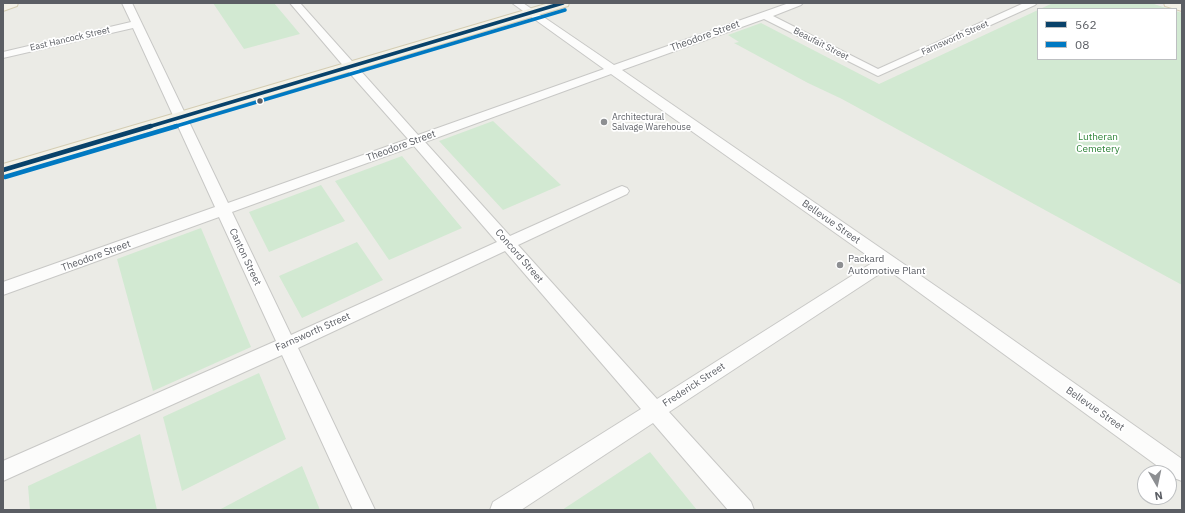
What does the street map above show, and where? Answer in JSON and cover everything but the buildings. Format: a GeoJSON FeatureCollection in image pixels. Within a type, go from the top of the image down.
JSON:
{"type":"FeatureCollection","features":[{"type":"Feature","properties":{"kind":"main road"},"geometry":{"type":"LineString","coordinates":[[3,7],[12,3]]}},
{"type":"Feature","properties":{"kind":"main road"},"geometry":{"type":"LineString","coordinates":[[3,170],[564,3]]}},
{"type":"Feature","properties":{"kind":"main road"},"geometry":{"type":"LineString","coordinates":[[1170,3],[1182,7]]}},
{"type":"Feature","properties":{"kind":"street","name":"Canton Street"},"geometry":{"type":"LineString","coordinates":[[127,3],[364,510]]}},
{"type":"Feature","properties":{"kind":"street","name":"Concord Street"},"geometry":{"type":"LineString","coordinates":[[295,3],[743,510]]}},
{"type":"Feature","properties":{"kind":"street","name":"Bellevue Street"},"geometry":{"type":"LineString","coordinates":[[517,3],[887,261],[1182,471]]}},
{"type":"Feature","properties":{"kind":"street","name":"Theodore Street"},"geometry":{"type":"LineString","coordinates":[[3,289],[798,3]]}},
{"type":"Feature","properties":{"kind":"street","name":"Farnsworth Street"},"geometry":{"type":"LineString","coordinates":[[878,73],[1032,3]]}},
{"type":"Feature","properties":{"kind":"street","name":"Beaufait Street"},"geometry":{"type":"LineString","coordinates":[[764,15],[878,73]]}},
{"type":"Feature","properties":{"kind":"street","name":"East Hancock Street"},"geometry":{"type":"LineString","coordinates":[[3,55],[137,24]]}},
{"type":"Feature","properties":{"kind":"street","name":"Farnsworth Street"},"geometry":{"type":"LineString","coordinates":[[3,471],[286,345],[622,191]]}},
{"type":"Feature","properties":{"kind":"street","name":"Frederick Street"},"geometry":{"type":"LineString","coordinates":[[501,510],[887,261]]}},
{"type":"Feature","properties":{"kind":"green space"},"geometry":{"type":"Polygon","coordinates":[[[213,3],[274,3],[300,34],[244,49],[213,3]]]}},
{"type":"Feature","properties":{"kind":"green space"},"geometry":{"type":"Polygon","coordinates":[[[1053,3],[1151,3],[1166,8],[1042,8],[1053,3]]]}},
{"type":"Feature","properties":{"kind":"green space","name":"Lutheran Cemetery"},"geometry":{"type":"Polygon","coordinates":[[[1037,10],[1037,60],[1177,60],[1177,11],[1182,13],[1182,285],[842,99],[808,83],[734,43],[739,42],[728,35],[761,23],[879,84],[1037,10]]]}},
{"type":"Feature","properties":{"kind":"green space"},"geometry":{"type":"Polygon","coordinates":[[[493,121],[561,185],[503,210],[439,141],[493,121]]]}},
{"type":"Feature","properties":{"kind":"green space"},"geometry":{"type":"Polygon","coordinates":[[[402,156],[462,228],[389,260],[335,181],[402,156]]]}},
{"type":"Feature","properties":{"kind":"green space"},"geometry":{"type":"Polygon","coordinates":[[[321,185],[345,221],[269,252],[249,212],[321,185]]]}},
{"type":"Feature","properties":{"kind":"green space"},"geometry":{"type":"Polygon","coordinates":[[[201,228],[251,347],[153,391],[117,259],[201,228]]]}},
{"type":"Feature","properties":{"kind":"green space"},"geometry":{"type":"Polygon","coordinates":[[[357,242],[383,280],[302,318],[279,276],[357,242]]]}},
{"type":"Feature","properties":{"kind":"green space"},"geometry":{"type":"Polygon","coordinates":[[[259,373],[286,439],[182,491],[163,417],[259,373]]]}},
{"type":"Feature","properties":{"kind":"green space"},"geometry":{"type":"Polygon","coordinates":[[[140,434],[157,510],[30,510],[28,486],[140,434]]]}},
{"type":"Feature","properties":{"kind":"green space"},"geometry":{"type":"Polygon","coordinates":[[[650,452],[697,510],[562,510],[650,452]]]}},
{"type":"Feature","properties":{"kind":"green space"},"geometry":{"type":"Polygon","coordinates":[[[302,466],[320,510],[219,510],[302,466]]]}},
{"type":"Feature","properties":{"kind":"transit line","name":"562"},"geometry":{"type":"LineString","coordinates":[[3,170],[563,3]]}},
{"type":"Feature","properties":{"kind":"transit line","name":"08"},"geometry":{"type":"LineString","coordinates":[[5,177],[565,10]]}},
{"type":"Feature","properties":{"kind":"place","name":"Architectural Salvage Warehouse"},"geometry":{"type":"Point","coordinates":[604,122]}},
{"type":"Feature","properties":{"kind":"place","name":"Packard Automotive Plant"},"geometry":{"type":"Point","coordinates":[840,265]}}]}
